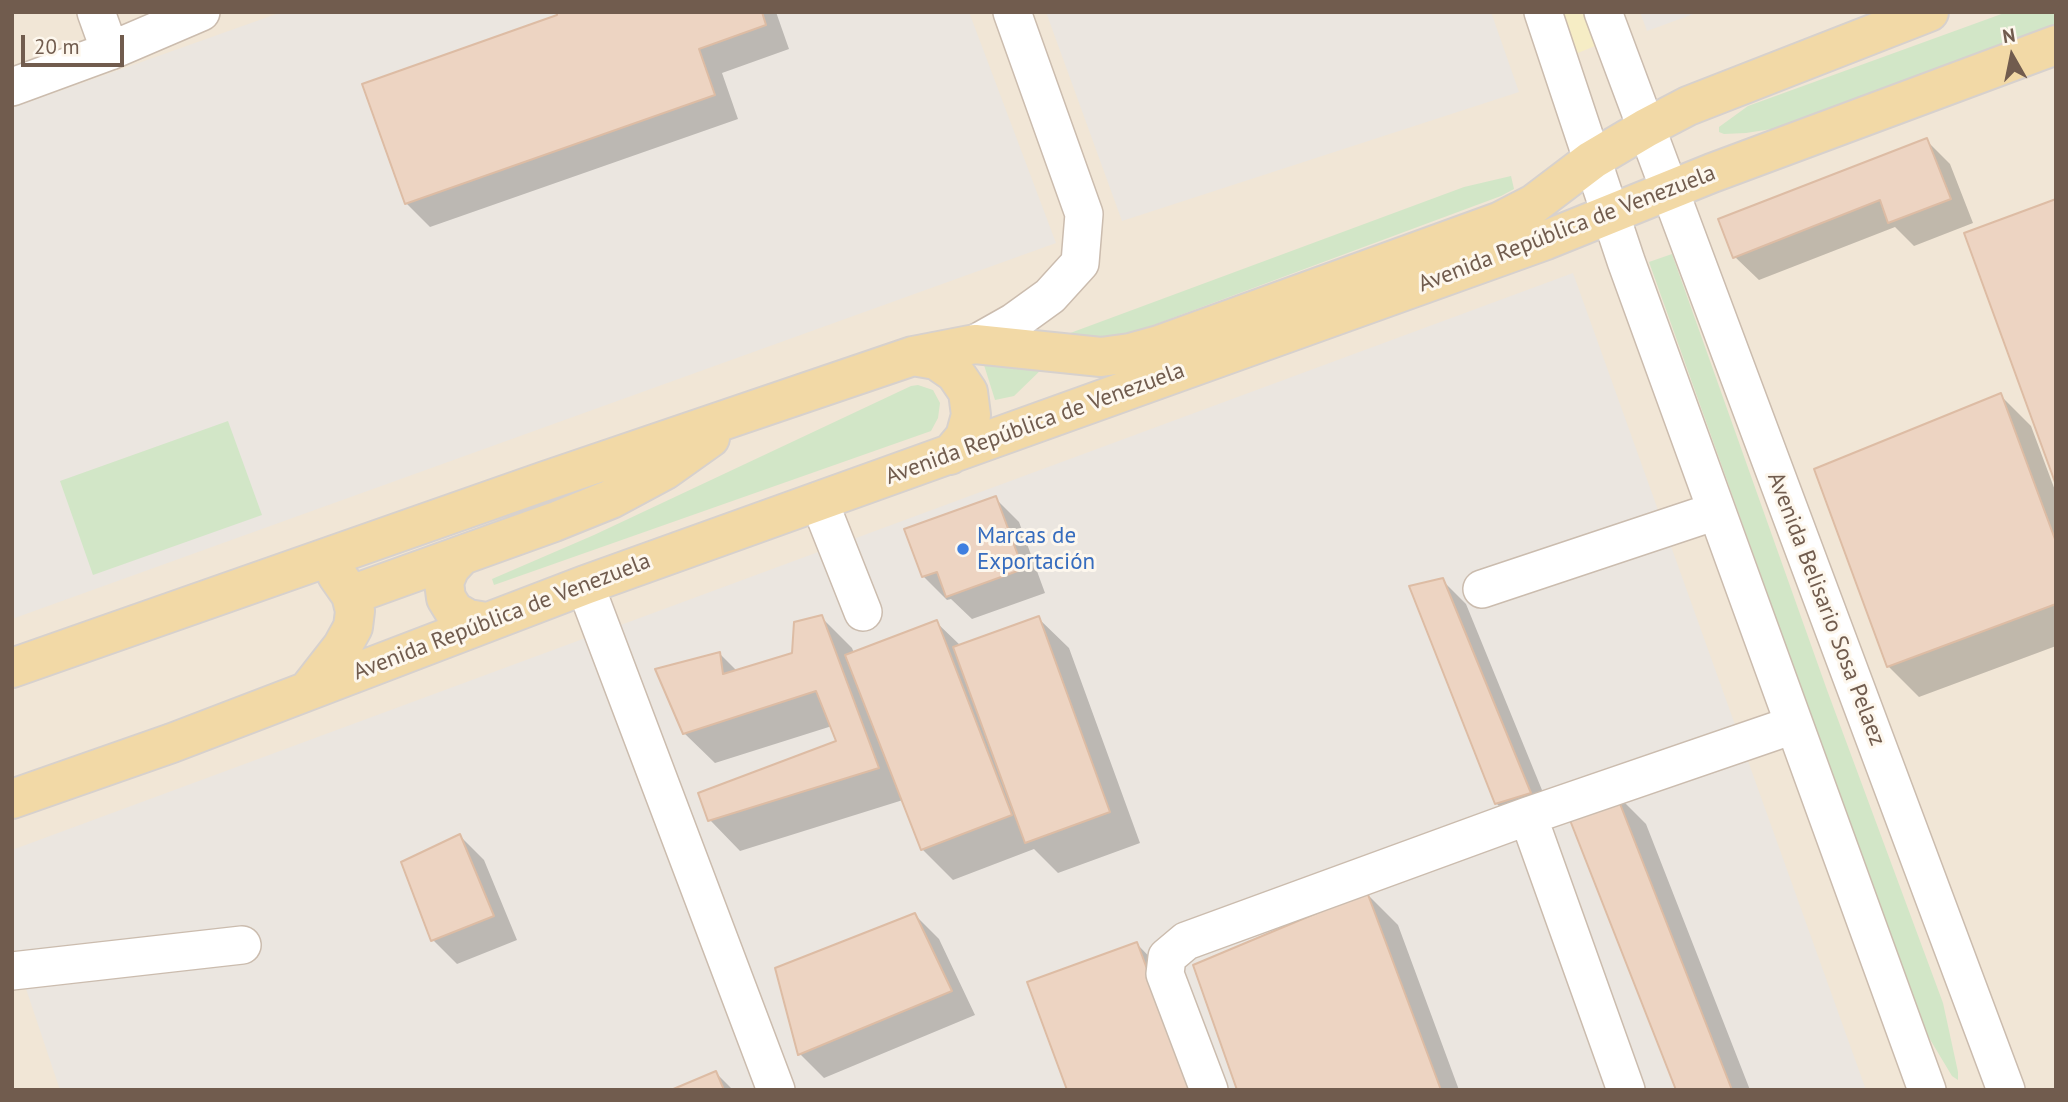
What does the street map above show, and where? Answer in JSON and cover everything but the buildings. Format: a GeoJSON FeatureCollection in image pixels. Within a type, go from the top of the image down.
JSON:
{"type":"FeatureCollection","features":[{"type":"Feature","properties":{"kind":"main road","name":"Avenida República de Venezuela"},"geometry":{"type":"LineString","coordinates":[[12,668],[310,562],[913,356],[975,344],[1101,357],[1158,345],[1501,221],[1534,204],[1592,160],[1688,106],[1929,12]]}},
{"type":"Feature","properties":{"kind":"main road","name":"Avenida República de Venezuela"},"geometry":{"type":"LineString","coordinates":[[12,799],[150,751],[585,585],[1533,245],[1669,190],[2056,45]]}},
{"type":"Feature","properties":{"kind":"main road"},"geometry":{"type":"LineString","coordinates":[[913,356],[936,360],[955,373],[968,392],[971,415],[965,437],[950,454]]}},
{"type":"Feature","properties":{"kind":"main road","name":"Avenida República de Venezuela"},"geometry":{"type":"LineString","coordinates":[[351,595],[611,499],[665,470],[740,416]]}},
{"type":"Feature","properties":{"kind":"main road"},"geometry":{"type":"LineString","coordinates":[[461,556],[450,568],[444,582],[446,598],[454,611],[468,619],[486,622]]}},
{"type":"Feature","properties":{"kind":"main road"},"geometry":{"type":"LineString","coordinates":[[308,690],[342,647],[353,627],[355,611],[351,595],[336,575],[325,567],[310,562]]}},
{"type":"Feature","properties":{"kind":"street"},"geometry":{"type":"LineString","coordinates":[[12,87],[101,23],[201,12]]}},
{"type":"Feature","properties":{"kind":"street"},"geometry":{"type":"LineString","coordinates":[[975,344],[1014,322],[1049,296],[1080,263],[1084,214],[1012,12]]}},
{"type":"Feature","properties":{"kind":"street"},"geometry":{"type":"LineString","coordinates":[[1543,12],[1610,214],[1923,1088]]}},
{"type":"Feature","properties":{"kind":"street","name":"Avenida Belisario Sosa Pelaez"},"geometry":{"type":"LineString","coordinates":[[1603,12],[2006,1090]]}},
{"type":"Feature","properties":{"kind":"street"},"geometry":{"type":"LineString","coordinates":[[819,501],[863,612]]}},
{"type":"Feature","properties":{"kind":"street"},"geometry":{"type":"LineString","coordinates":[[1482,589],[1716,511]]}},
{"type":"Feature","properties":{"kind":"street"},"geometry":{"type":"LineString","coordinates":[[585,585],[776,1090]]}},
{"type":"Feature","properties":{"kind":"street"},"geometry":{"type":"LineString","coordinates":[[1209,1090],[1165,974],[1167,957],[1173,949],[1186,941],[1528,816],[1793,725]]}},
{"type":"Feature","properties":{"kind":"street"},"geometry":{"type":"LineString","coordinates":[[1528,816],[1626,1090]]}},
{"type":"Feature","properties":{"kind":"street"},"geometry":{"type":"LineString","coordinates":[[12,971],[242,945]]}},
{"type":"Feature","properties":{"kind":"shaded area"},"geometry":{"type":"Polygon","coordinates":[[[12,12],[2056,12],[2056,1090],[12,1090],[12,12]]]}},
{"type":"Feature","properties":{"kind":"shaded area"},"geometry":{"type":"Polygon","coordinates":[[[282,12],[969,12],[1056,243],[12,619],[12,108],[282,12]]]}},
{"type":"Feature","properties":{"kind":"shaded area"},"geometry":{"type":"Polygon","coordinates":[[[1046,12],[1491,12],[1519,92],[1122,221],[1046,12]]]}},
{"type":"Feature","properties":{"kind":"shaded area"},"geometry":{"type":"Polygon","coordinates":[[[1640,12],[1699,12],[1647,31],[1640,12]]]}},
{"type":"Feature","properties":{"kind":"shaded area"},"geometry":{"type":"Polygon","coordinates":[[[1573,273],[1866,1090],[60,1090],[12,947],[12,850],[1573,273]]]}},
{"type":"Feature","properties":{"kind":"green space"},"geometry":{"type":"Polygon","coordinates":[[[2007,12],[2056,12],[2056,25],[1778,128],[1746,133],[1719,132],[1719,127],[1748,106],[2007,12]]]}},
{"type":"Feature","properties":{"kind":"green space"},"geometry":{"type":"Polygon","coordinates":[[[1511,176],[1514,189],[1501,196],[1046,365],[1014,396],[995,400],[984,365],[1464,187],[1511,176]]]}},
{"type":"Feature","properties":{"kind":"green space"},"geometry":{"type":"Polygon","coordinates":[[[1672,254],[1827,690],[1943,1003],[1958,1080],[1952,1076],[1922,1026],[1649,262],[1672,254]]]}},
{"type":"Feature","properties":{"kind":"green space"},"geometry":{"type":"Polygon","coordinates":[[[918,385],[933,390],[940,403],[938,418],[931,431],[494,585],[492,579],[594,535],[918,385]]]}},
{"type":"Feature","properties":{"kind":"green space"},"geometry":{"type":"Polygon","coordinates":[[[228,421],[262,515],[93,575],[60,481],[228,421]]]}},
{"type":"Feature","properties":{"kind":"sand"},"geometry":{"type":"Polygon","coordinates":[[[1554,12],[1584,12],[1595,46],[1573,55],[1554,12]]]}},
{"type":"Feature","properties":{"kind":"place","name":"Marcas de Exportación"},"geometry":{"type":"Point","coordinates":[963,549]}}]}
